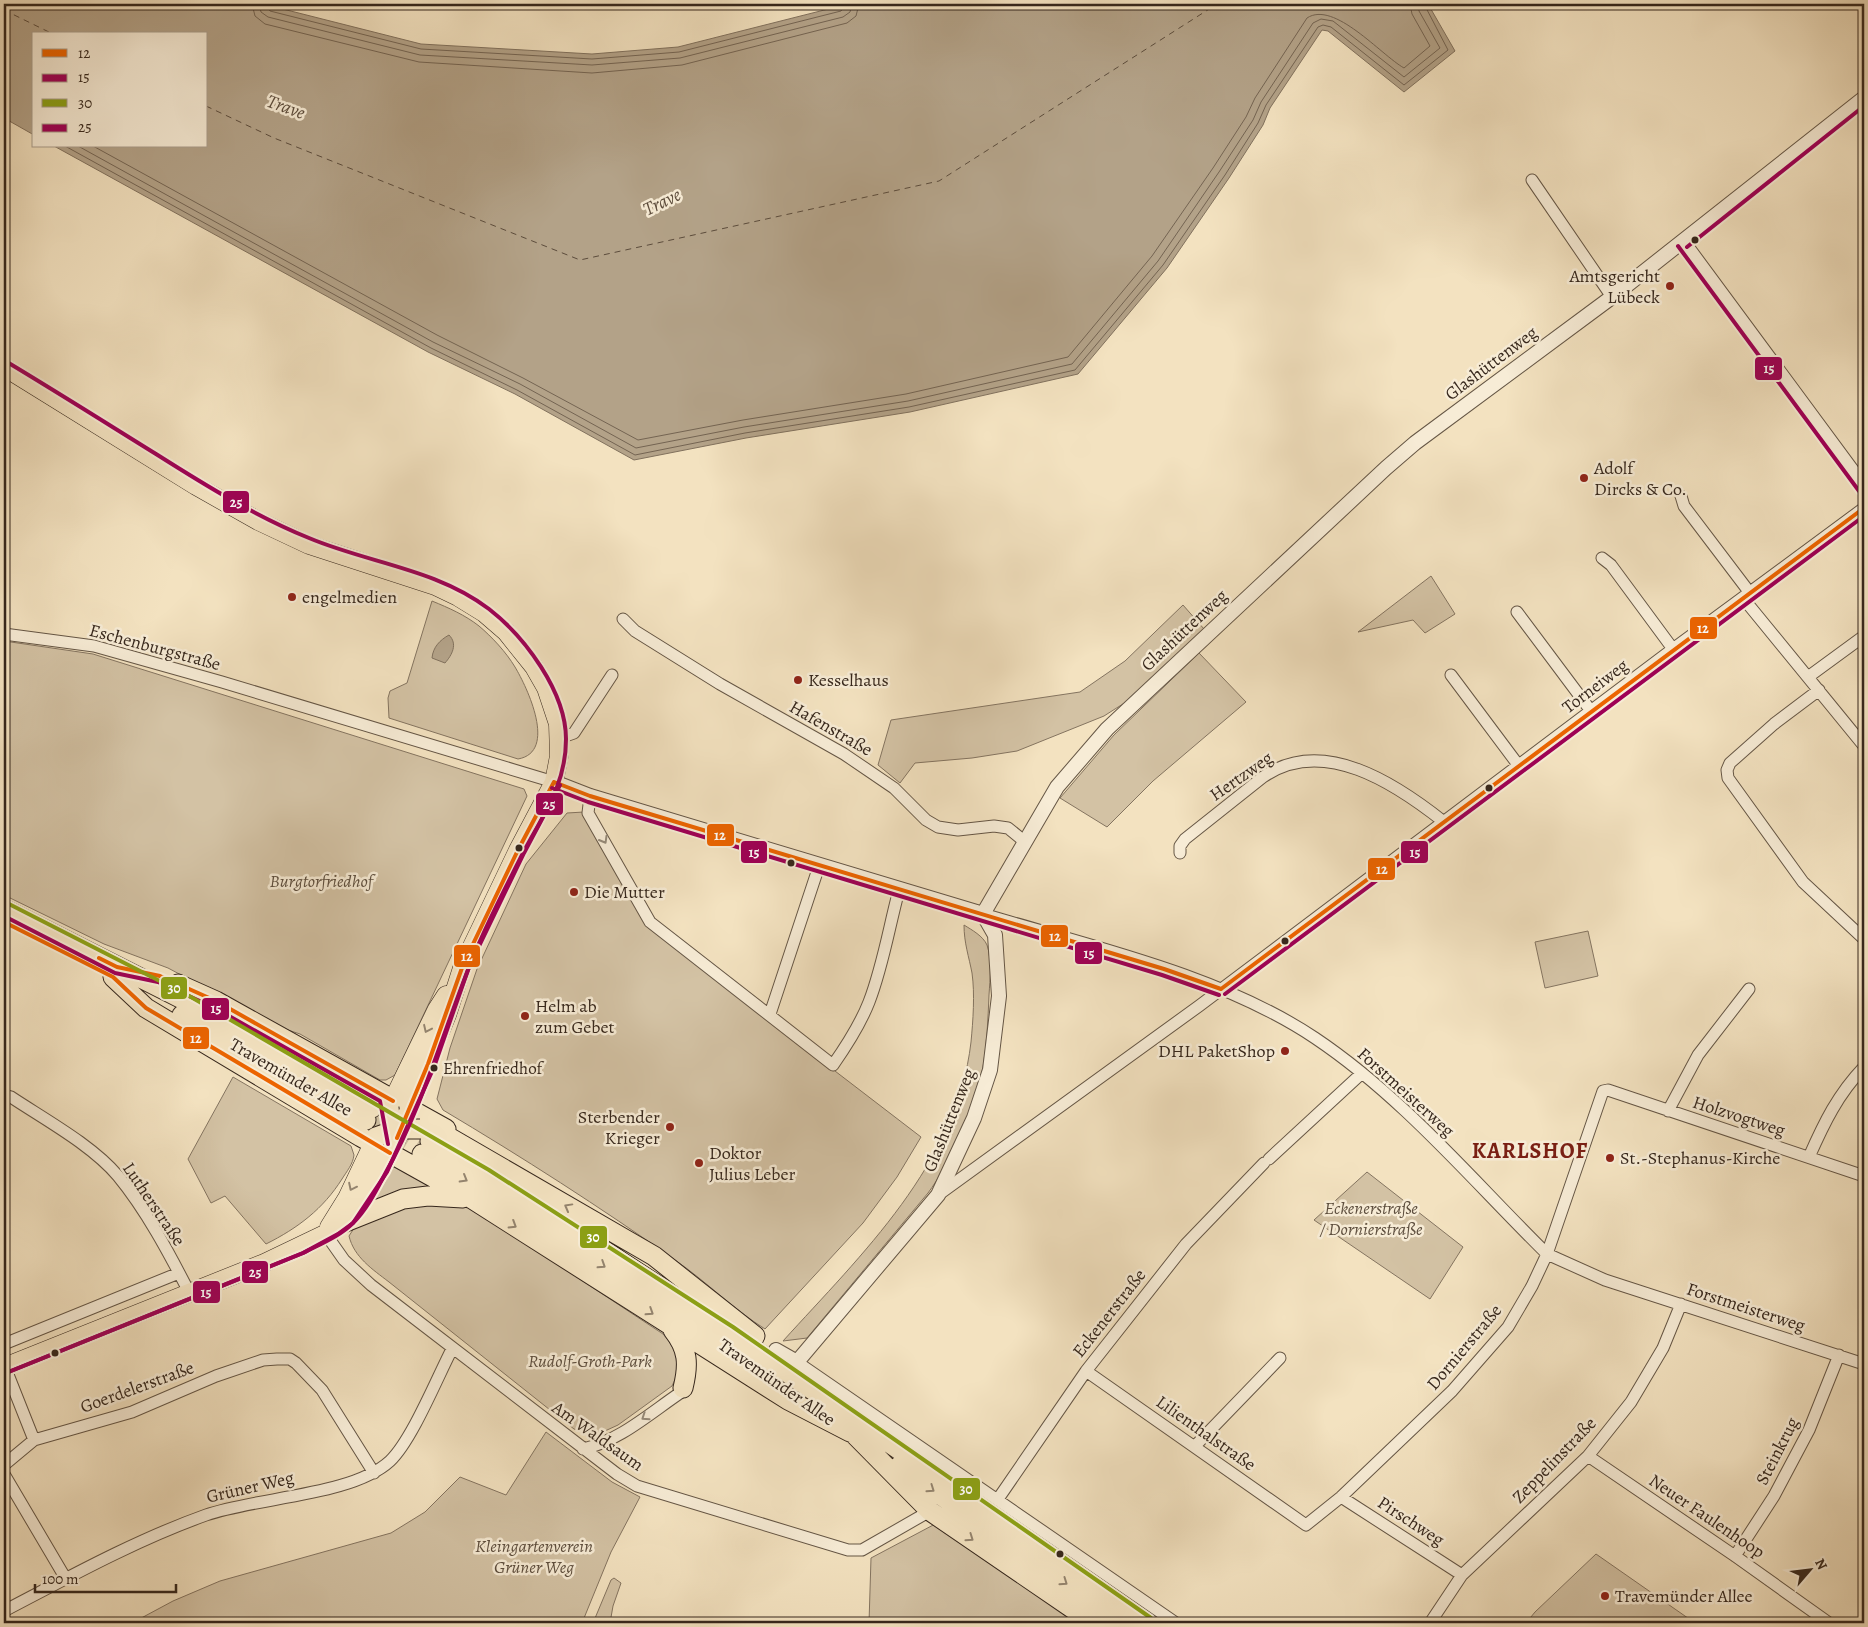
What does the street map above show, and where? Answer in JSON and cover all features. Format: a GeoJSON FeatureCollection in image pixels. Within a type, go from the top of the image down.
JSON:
{"type":"FeatureCollection","features":[{"type":"Feature","properties":{"kind":"highway"},"geometry":{"type":"LineString","coordinates":[[4,909],[115,972],[146,1008],[386,1124],[421,1147]]}},
{"type":"Feature","properties":{"kind":"highway"},"geometry":{"type":"LineString","coordinates":[[4,922],[115,972],[160,976],[216,1001],[386,1124],[421,1147],[472,1199],[788,1400],[853,1434],[930,1510],[1079,1613],[1122,1623]]}},
{"type":"Feature","properties":{"kind":"highway"},"geometry":{"type":"LineString","coordinates":[[386,1124],[448,1130],[485,1158]]}},
{"type":"Feature","properties":{"kind":"highway"},"geometry":{"type":"LineString","coordinates":[[421,1147],[447,1136],[626,1239],[680,1274],[744,1328],[776,1350]]}},
{"type":"Feature","properties":{"kind":"highway","name":"Travemünder Allee"},"geometry":{"type":"LineString","coordinates":[[421,1147],[632,1268],[729,1332],[1147,1623]]}},
{"type":"Feature","properties":{"kind":"highway","name":"Travemünder Allee"},"geometry":{"type":"LineString","coordinates":[[421,1147],[620,1276],[853,1434],[1122,1623]]}},
{"type":"Feature","properties":{"kind":"highway"},"geometry":{"type":"LineString","coordinates":[[343,1223],[403,1199],[428,1196],[472,1199]]}},
{"type":"Feature","properties":{"kind":"highway"},"geometry":{"type":"LineString","coordinates":[[626,1239],[692,1296],[729,1332]]}},
{"type":"Feature","properties":{"kind":"highway"},"geometry":{"type":"LineString","coordinates":[[669,1325],[682,1341],[688,1356],[684,1388]]}},
{"type":"Feature","properties":{"kind":"main road"},"geometry":{"type":"LineString","coordinates":[[4,367],[196,486],[258,521],[309,545],[435,586],[458,597],[484,613],[506,632],[534,667],[546,688],[560,738],[554,782],[518,850],[460,972],[447,1015],[347,1198],[325,1233]]}},
{"type":"Feature","properties":{"kind":"main road"},"geometry":{"type":"LineString","coordinates":[[4,1367],[301,1247],[343,1223],[367,1194],[386,1124]]}},
{"type":"Feature","properties":{"kind":"street","name":"Glashüttenweg"},"geometry":{"type":"LineString","coordinates":[[797,1362],[938,1195],[974,1118],[990,1070],[996,1035],[999,996],[994,935],[982,914],[1057,787],[1107,729],[1415,443],[1612,297],[1864,98]]}},
{"type":"Feature","properties":{"kind":"street"},"geometry":{"type":"LineString","coordinates":[[1532,180],[1612,297]]}},
{"type":"Feature","properties":{"kind":"street"},"geometry":{"type":"LineString","coordinates":[[1683,242],[1864,487]]}},
{"type":"Feature","properties":{"kind":"street"},"geometry":{"type":"LineString","coordinates":[[1681,496],[1684,506],[1747,595],[1818,690],[1864,746]]}},
{"type":"Feature","properties":{"kind":"street","name":"Torneiweg"},"geometry":{"type":"LineString","coordinates":[[938,1195],[1222,989],[1673,648],[1864,508]]}},
{"type":"Feature","properties":{"kind":"street"},"geometry":{"type":"LineString","coordinates":[[1602,558],[1611,565],[1673,648]]}},
{"type":"Feature","properties":{"kind":"street"},"geometry":{"type":"LineString","coordinates":[[1517,612],[1591,711]]}},
{"type":"Feature","properties":{"kind":"street","name":"Hafenstraße"},"geometry":{"type":"LineString","coordinates":[[622,619],[635,631],[720,684],[844,754],[894,788],[926,820],[938,827],[958,830],[994,826],[1008,828],[1024,841]]}},
{"type":"Feature","properties":{"kind":"street","name":"Eschenburgstraße"},"geometry":{"type":"LineString","coordinates":[[4,634],[94,646],[222,682],[381,732],[554,782]]}},
{"type":"Feature","properties":{"kind":"street"},"geometry":{"type":"LineString","coordinates":[[1808,677],[1864,636]]}},
{"type":"Feature","properties":{"kind":"street"},"geometry":{"type":"LineString","coordinates":[[560,738],[574,732],[612,675]]}},
{"type":"Feature","properties":{"kind":"street"},"geometry":{"type":"LineString","coordinates":[[1451,675],[1455,684],[1489,723],[1519,766]]}},
{"type":"Feature","properties":{"kind":"street"},"geometry":{"type":"LineString","coordinates":[[1818,690],[1774,724],[1730,763],[1727,770],[1728,778],[1803,882],[1862,932]]}},
{"type":"Feature","properties":{"kind":"street","name":"Hertzweg"},"geometry":{"type":"LineString","coordinates":[[1180,853],[1180,846],[1185,839],[1263,777],[1284,766],[1302,762],[1343,765],[1364,772],[1408,794],[1444,822]]}},
{"type":"Feature","properties":{"kind":"street"},"geometry":{"type":"LineString","coordinates":[[554,782],[590,796],[982,914]]}},
{"type":"Feature","properties":{"kind":"street"},"geometry":{"type":"LineString","coordinates":[[590,796],[588,812],[650,922],[833,1065],[848,1043],[869,1003],[879,972],[899,890]]}},
{"type":"Feature","properties":{"kind":"street"},"geometry":{"type":"LineString","coordinates":[[770,1014],[820,866]]}},
{"type":"Feature","properties":{"kind":"street","name":"Forstmeisterweg"},"geometry":{"type":"LineString","coordinates":[[982,914],[1164,969],[1222,989],[1304,1031],[1361,1074],[1412,1118],[1547,1254],[1605,1280],[1864,1364]]}},
{"type":"Feature","properties":{"kind":"street"},"geometry":{"type":"LineString","coordinates":[[1668,1111],[1698,1055],[1749,989]]}},
{"type":"Feature","properties":{"kind":"street"},"geometry":{"type":"LineString","coordinates":[[1809,1158],[1825,1121],[1846,1086],[1864,1067]]}},
{"type":"Feature","properties":{"kind":"street","name":"Eckenerstraße"},"geometry":{"type":"LineString","coordinates":[[998,1499],[1086,1371],[1186,1244],[1267,1161],[1361,1074]]}},
{"type":"Feature","properties":{"kind":"street","name":"Holzvogtweg"},"geometry":{"type":"LineString","coordinates":[[1603,1092],[1608,1090],[1864,1176]]}},
{"type":"Feature","properties":{"kind":"street","name":"Dornierstraße"},"geometry":{"type":"LineString","coordinates":[[1306,1525],[1341,1497],[1452,1391],[1508,1327],[1532,1286],[1547,1254],[1603,1092]]}},
{"type":"Feature","properties":{"kind":"street","name":"Lutherstraße"},"geometry":{"type":"LineString","coordinates":[[4,1095],[66,1133],[117,1175],[148,1220],[190,1292]]}},
{"type":"Feature","properties":{"kind":"street","name":"Am Waldsaum"},"geometry":{"type":"LineString","coordinates":[[325,1233],[344,1260],[371,1285],[583,1449],[637,1486],[848,1550],[862,1550],[930,1510]]}},
{"type":"Feature","properties":{"kind":"street"},"geometry":{"type":"LineString","coordinates":[[4,1344],[179,1273]]}},
{"type":"Feature","properties":{"kind":"street","name":"Zeppelinstraße"},"geometry":{"type":"LineString","coordinates":[[1430,1623],[1462,1575],[1588,1456],[1631,1402],[1663,1348],[1681,1304]]}},
{"type":"Feature","properties":{"kind":"street","name":"Grüner Weg"},"geometry":{"type":"LineString","coordinates":[[4,1611],[146,1540],[206,1515],[234,1506],[335,1486],[374,1473],[390,1460],[402,1446],[452,1348]]}},
{"type":"Feature","properties":{"kind":"street","name":"Travemünder Allee"},"geometry":{"type":"LineString","coordinates":[[776,1350],[797,1362],[998,1499],[1176,1623]]}},
{"type":"Feature","properties":{"kind":"street","name":"Steinkrug"},"geometry":{"type":"LineString","coordinates":[[1736,1556],[1774,1496],[1809,1430],[1839,1355]]}},
{"type":"Feature","properties":{"kind":"street"},"geometry":{"type":"LineString","coordinates":[[1196,1446],[1280,1358]]}},
{"type":"Feature","properties":{"kind":"street","name":"Goerdelerstraße"},"geometry":{"type":"LineString","coordinates":[[4,1466],[34,1440],[132,1412],[216,1376],[263,1360],[290,1359],[306,1372],[322,1390],[374,1473]]}},
{"type":"Feature","properties":{"kind":"street"},"geometry":{"type":"LineString","coordinates":[[4,1367],[34,1440]]}},
{"type":"Feature","properties":{"kind":"street","name":"Lilienthalstraße"},"geometry":{"type":"LineString","coordinates":[[1086,1371],[1196,1446],[1306,1525]]}},
{"type":"Feature","properties":{"kind":"street"},"geometry":{"type":"LineString","coordinates":[[583,1449],[599,1445],[618,1436],[680,1393],[684,1388]]}},
{"type":"Feature","properties":{"kind":"street","name":"Neuer Faulenhoop"},"geometry":{"type":"LineString","coordinates":[[1588,1456],[1736,1556],[1829,1623]]}},
{"type":"Feature","properties":{"kind":"street"},"geometry":{"type":"LineString","coordinates":[[4,1474],[66,1579]]}},
{"type":"Feature","properties":{"kind":"street","name":"Pirschweg"},"geometry":{"type":"LineString","coordinates":[[1341,1497],[1462,1575]]}},
{"type":"Feature","properties":{"kind":"green space"},"geometry":{"type":"Polygon","coordinates":[[[1431,576],[1455,614],[1425,633],[1413,620],[1358,632],[1431,576]]]}},
{"type":"Feature","properties":{"kind":"green space"},"geometry":{"type":"Polygon","coordinates":[[[432,601],[451,609],[479,626],[499,645],[515,667],[532,703],[536,718],[538,732],[536,744],[530,754],[518,759],[389,718],[388,698],[390,691],[407,683],[432,601]]]}},
{"type":"Feature","properties":{"kind":"green space"},"geometry":{"type":"Polygon","coordinates":[[[1183,605],[1204,629],[1126,702],[1104,716],[1017,751],[972,758],[915,763],[900,783],[878,765],[891,720],[1080,692],[1125,661],[1183,605]]]}},
{"type":"Feature","properties":{"kind":"green space","name":"Burgtorfriedhof"},"geometry":{"type":"Polygon","coordinates":[[[4,641],[93,654],[524,789],[527,796],[395,1075],[386,1080],[380,1080],[300,1034],[279,1027],[168,968],[104,944],[4,895],[4,641]]]}},
{"type":"Feature","properties":{"kind":"green space"},"geometry":{"type":"Polygon","coordinates":[[[1199,653],[1246,702],[1153,781],[1107,827],[1060,798],[1114,735],[1199,653]]]}},
{"type":"Feature","properties":{"kind":"green space","name":"Ehrenfriedhof"},"geometry":{"type":"Polygon","coordinates":[[[584,812],[646,926],[921,1137],[897,1177],[863,1223],[765,1329],[742,1313],[687,1268],[618,1221],[531,1164],[443,1110],[437,1099],[450,1048],[477,969],[526,864],[567,813],[584,812]]]}},
{"type":"Feature","properties":{"kind":"green space"},"geometry":{"type":"Polygon","coordinates":[[[964,925],[983,939],[987,945],[990,957],[990,970],[983,1067],[975,1098],[961,1133],[945,1166],[928,1193],[807,1338],[783,1341],[844,1275],[901,1205],[926,1167],[947,1128],[962,1086],[972,1034],[973,981],[964,925]]]}},
{"type":"Feature","properties":{"kind":"green space"},"geometry":{"type":"Polygon","coordinates":[[[1588,931],[1598,976],[1545,988],[1535,942],[1588,931]]]}},
{"type":"Feature","properties":{"kind":"green space"},"geometry":{"type":"Polygon","coordinates":[[[233,1077],[351,1146],[354,1155],[342,1179],[327,1200],[309,1217],[266,1244],[225,1196],[211,1203],[188,1159],[233,1077]]]}},
{"type":"Feature","properties":{"kind":"green space"},"geometry":{"type":"Polygon","coordinates":[[[395,1166],[450,1192],[369,1204],[391,1169],[395,1166]]]}},
{"type":"Feature","properties":{"kind":"green space","name":"Eckenerstraße / Dornierstraße"},"geometry":{"type":"Polygon","coordinates":[[[1367,1172],[1463,1247],[1430,1299],[1314,1220],[1367,1172]]]}},
{"type":"Feature","properties":{"kind":"green space","name":"Rudolf-Groth-Park"},"geometry":{"type":"Polygon","coordinates":[[[409,1203],[465,1205],[477,1211],[663,1334],[672,1346],[677,1358],[677,1371],[672,1386],[618,1425],[594,1436],[574,1429],[376,1272],[359,1256],[349,1236],[356,1225],[409,1203]]]}},
{"type":"Feature","properties":{"kind":"green space","name":"Kleingartenverein Grüner Weg"},"geometry":{"type":"Polygon","coordinates":[[[546,1432],[612,1482],[640,1497],[611,1552],[582,1623],[132,1623],[173,1601],[220,1581],[391,1533],[425,1512],[460,1477],[506,1495],[546,1432]]]}},
{"type":"Feature","properties":{"kind":"green space"},"geometry":{"type":"Polygon","coordinates":[[[937,1523],[1083,1623],[869,1623],[871,1558],[937,1523]]]}},
{"type":"Feature","properties":{"kind":"green space","name":"Travemünder Allee"},"geometry":{"type":"Polygon","coordinates":[[[1596,1554],[1695,1623],[1526,1623],[1535,1612],[1596,1554]]]}},
{"type":"Feature","properties":{"kind":"green space"},"geometry":{"type":"Polygon","coordinates":[[[614,1578],[621,1583],[613,1606],[610,1623],[593,1623],[611,1580],[614,1578]]]}},
{"type":"Feature","properties":{"kind":"water","name":"Trave"},"geometry":{"type":"Polygon","coordinates":[[[4,4],[263,4],[421,44],[592,54],[678,47],[848,4],[1428,4],[1455,51],[1404,92],[1328,31],[1322,30],[1270,108],[1263,125],[1229,178],[1167,268],[1078,374],[910,412],[746,438],[634,460],[515,394],[428,352],[58,148],[208,148],[208,32],[32,32],[32,134],[4,118],[4,4]]]}},
{"type":"Feature","properties":{"kind":"water"},"geometry":{"type":"Polygon","coordinates":[[[449,635],[454,646],[448,660],[445,663],[432,658],[437,644],[449,635]]]}},
{"type":"Feature","properties":{"kind":"ferry route"},"geometry":{"type":"LineString","coordinates":[[208,107],[274,138],[580,260],[939,181],[1217,4]]}},
{"type":"Feature","properties":{"kind":"ferry route"},"geometry":{"type":"LineString","coordinates":[[4,10],[49,32]]}},
{"type":"Feature","properties":{"kind":"tunnel"},"geometry":{"type":"LineString","coordinates":[[366,1120],[422,1154]]}},
{"type":"Feature","properties":{"kind":"transit line","name":"15"},"geometry":{"type":"LineString","coordinates":[[1687,247],[1864,106]]}},
{"type":"Feature","properties":{"kind":"transit line","name":"15"},"geometry":{"type":"LineString","coordinates":[[1678,246],[1859,491]]}},
{"type":"Feature","properties":{"kind":"transit line","name":"25"},"geometry":{"type":"LineString","coordinates":[[6,1373],[303,1253],[330,1240],[358,1218],[367,1206],[398,1150],[420,1100],[480,940],[552,799],[562,771],[566,739],[559,703],[541,667],[529,650],[503,621],[469,595],[425,576],[332,547],[269,520],[212,488],[7,362]]}},
{"type":"Feature","properties":{"kind":"transit line","name":"12"},"geometry":{"type":"LineString","coordinates":[[1221,989],[1864,508]]}},
{"type":"Feature","properties":{"kind":"transit line","name":"15"},"geometry":{"type":"LineString","coordinates":[[1225,994],[1864,516]]}},
{"type":"Feature","properties":{"kind":"transit line","name":"12"},"geometry":{"type":"LineString","coordinates":[[554,782],[590,796],[1164,969],[1221,989]]}},
{"type":"Feature","properties":{"kind":"transit line","name":"12"},"geometry":{"type":"LineString","coordinates":[[397,1138],[428,1064],[463,965],[518,850],[554,782]]}},
{"type":"Feature","properties":{"kind":"transit line","name":"15"},"geometry":{"type":"LineString","coordinates":[[6,1373],[303,1253],[338,1234],[353,1223],[387,1172],[434,1067],[469,967],[524,853],[560,785]]}},
{"type":"Feature","properties":{"kind":"transit line","name":"15"},"geometry":{"type":"LineString","coordinates":[[552,788],[588,802],[1162,975],[1219,995]]}},
{"type":"Feature","properties":{"kind":"transit line","name":"30"},"geometry":{"type":"LineString","coordinates":[[7,903],[191,997],[489,1170],[733,1327],[1151,1618]]}},
{"type":"Feature","properties":{"kind":"transit line","name":"15"},"geometry":{"type":"LineString","coordinates":[[4,916],[115,973],[158,982],[213,1007],[380,1101],[388,1144]]}},
{"type":"Feature","properties":{"kind":"transit line","name":"12"},"geometry":{"type":"LineString","coordinates":[[4,922],[113,977],[146,1008],[390,1153]]}},
{"type":"Feature","properties":{"kind":"transit line","name":"12"},"geometry":{"type":"LineString","coordinates":[[99,958],[117,967],[160,976],[216,1001],[393,1101]]}},
{"type":"Feature","properties":{"kind":"place","name":"Amtsgericht Lübeck"},"geometry":{"type":"Point","coordinates":[1670,286]}},
{"type":"Feature","properties":{"kind":"place","name":"Adolf Dircks & Co."},"geometry":{"type":"Point","coordinates":[1584,478]}},
{"type":"Feature","properties":{"kind":"place","name":"engelmedien"},"geometry":{"type":"Point","coordinates":[292,597]}},
{"type":"Feature","properties":{"kind":"place","name":"Kesselhaus"},"geometry":{"type":"Point","coordinates":[798,680]}},
{"type":"Feature","properties":{"kind":"place","name":"Die Mutter"},"geometry":{"type":"Point","coordinates":[574,892]}},
{"type":"Feature","properties":{"kind":"place","name":"Helm ab zum Gebet"},"geometry":{"type":"Point","coordinates":[525,1016]}},
{"type":"Feature","properties":{"kind":"place","name":"DHL PaketShop"},"geometry":{"type":"Point","coordinates":[1285,1051]}},
{"type":"Feature","properties":{"kind":"place","name":"Ehrenfriedhof"},"geometry":{"type":"Point","coordinates":[434,1068]}},
{"type":"Feature","properties":{"kind":"place","name":"Sterbender Krieger"},"geometry":{"type":"Point","coordinates":[670,1127]}},
{"type":"Feature","properties":{"kind":"place","name":"St.-Stephanus-Kirche"},"geometry":{"type":"Point","coordinates":[1610,1158]}},
{"type":"Feature","properties":{"kind":"place","name":"Doktor Julius Leber"},"geometry":{"type":"Point","coordinates":[699,1163]}},
{"type":"Feature","properties":{"kind":"place","name":"Travemünder Allee"},"geometry":{"type":"Point","coordinates":[1605,1596]}},
{"type":"Feature","properties":{"kind":"district","name":"KARLSHOF"},"geometry":{"type":"Point","coordinates":[1530,1151]}}]}
